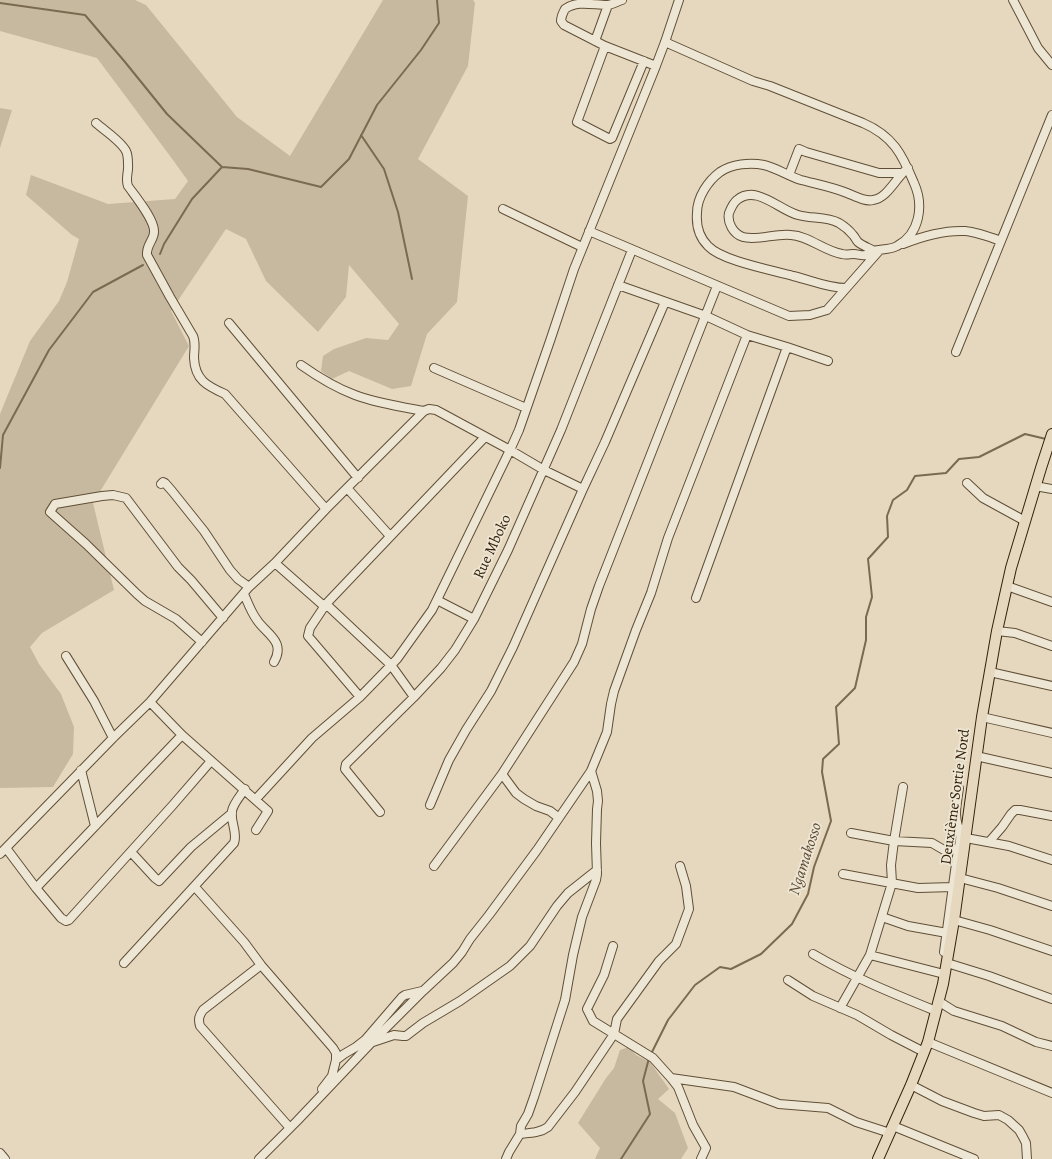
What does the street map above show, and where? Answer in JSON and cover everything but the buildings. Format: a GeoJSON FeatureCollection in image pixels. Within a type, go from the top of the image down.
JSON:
{"type":"FeatureCollection","features":[{"type":"Feature","properties":{"kind":"main road","name":"Deuxième Sortie Nord"},"geometry":{"type":"LineString","coordinates":[[878,1159],[926,1047],[943,984],[966,838],[976,756],[997,631],[1007,586],[1025,520],[1052,435]]}},
{"type":"Feature","properties":{"kind":"street"},"geometry":{"type":"LineString","coordinates":[[622,0],[608,5],[588,0],[572,2],[563,12],[561,21],[564,25],[605,46],[656,66]]}},
{"type":"Feature","properties":{"kind":"street"},"geometry":{"type":"LineString","coordinates":[[256,799],[312,738],[360,698],[397,659],[427,618],[437,600],[510,450],[550,341],[582,247],[656,66],[679,0]]}},
{"type":"Feature","properties":{"kind":"street"},"geometry":{"type":"LineString","coordinates":[[1013,0],[1038,48],[1052,65]]}},
{"type":"Feature","properties":{"kind":"street"},"geometry":{"type":"LineString","coordinates":[[595,41],[608,5]]}},
{"type":"Feature","properties":{"kind":"street"},"geometry":{"type":"LineString","coordinates":[[665,42],[753,81],[770,86],[875,128],[888,138],[900,153],[905,171],[917,189],[920,204],[919,216],[914,228],[909,237],[897,246]]}},
{"type":"Feature","properties":{"kind":"street"},"geometry":{"type":"LineString","coordinates":[[605,46],[577,122],[610,139],[612,138],[644,61]]}},
{"type":"Feature","properties":{"kind":"street"},"geometry":{"type":"LineString","coordinates":[[956,352],[1052,115]]}},
{"type":"Feature","properties":{"kind":"street"},"geometry":{"type":"LineString","coordinates":[[96,123],[126,150],[128,155],[128,186],[152,220],[155,231],[147,250],[147,255],[194,336],[194,358],[198,374],[202,381],[209,387],[224,394],[326,509]]}},
{"type":"Feature","properties":{"kind":"street"},"geometry":{"type":"LineString","coordinates":[[789,175],[799,149],[879,173],[905,171]]}},
{"type":"Feature","properties":{"kind":"street"},"geometry":{"type":"LineString","coordinates":[[846,288],[836,288],[731,259],[714,251],[708,246],[700,235],[697,226],[697,208],[700,199],[708,184],[721,172],[744,164],[764,165],[799,179],[847,192],[868,200],[879,198],[887,192],[905,171]]}},
{"type":"Feature","properties":{"kind":"street"},"geometry":{"type":"LineString","coordinates":[[876,251],[858,242],[847,229],[838,223],[826,218],[809,217],[789,212],[763,198],[754,195],[741,197],[735,202],[731,208],[728,219],[730,225],[743,237],[791,235],[811,241],[833,252],[860,256],[897,246],[921,237],[952,232],[966,232],[1001,241]]}},
{"type":"Feature","properties":{"kind":"street"},"geometry":{"type":"LineString","coordinates":[[502,209],[582,247]]}},
{"type":"Feature","properties":{"kind":"street"},"geometry":{"type":"LineString","coordinates":[[589,231],[789,316],[810,315],[827,310],[876,251]]}},
{"type":"Feature","properties":{"kind":"street"},"geometry":{"type":"LineString","coordinates":[[853,254],[858,242]]}},
{"type":"Feature","properties":{"kind":"street","name":"Rue Mboko"},"geometry":{"type":"LineString","coordinates":[[380,812],[347,771],[345,766],[441,668],[455,650],[474,619],[508,550],[562,430],[632,250]]}},
{"type":"Feature","properties":{"kind":"street"},"geometry":{"type":"LineString","coordinates":[[618,285],[706,316],[747,335],[828,361]]}},
{"type":"Feature","properties":{"kind":"street"},"geometry":{"type":"LineString","coordinates":[[434,866],[502,774],[574,662],[582,644],[591,609],[599,586],[717,286]]}},
{"type":"Feature","properties":{"kind":"street"},"geometry":{"type":"LineString","coordinates":[[430,805],[449,760],[491,691],[512,647],[605,442],[665,302]]}},
{"type":"Feature","properties":{"kind":"street"},"geometry":{"type":"LineString","coordinates":[[229,323],[358,478]]}},
{"type":"Feature","properties":{"kind":"street"},"geometry":{"type":"LineString","coordinates":[[259,1159],[297,1122],[370,1043],[453,963],[559,818],[591,771],[607,732],[610,704],[614,691],[651,593],[668,538],[747,335]]}},
{"type":"Feature","properties":{"kind":"street"},"geometry":{"type":"LineString","coordinates":[[696,598],[787,347]]}},
{"type":"Feature","properties":{"kind":"street"},"geometry":{"type":"LineString","coordinates":[[301,365],[320,378],[342,390],[368,400],[424,411]]}},
{"type":"Feature","properties":{"kind":"street"},"geometry":{"type":"LineString","coordinates":[[434,368],[526,408]]}},
{"type":"Feature","properties":{"kind":"street"},"geometry":{"type":"LineString","coordinates":[[0,854],[81,770],[150,702],[249,587],[275,563],[326,509],[424,411],[429,409],[436,410],[544,470],[583,489]]}},
{"type":"Feature","properties":{"kind":"street"},"geometry":{"type":"LineString","coordinates":[[360,698],[308,636],[310,628],[326,606],[390,536],[485,437]]}},
{"type":"Feature","properties":{"kind":"street"},"geometry":{"type":"LineString","coordinates":[[161,484],[163,482],[165,483],[172,491],[204,531],[230,570],[238,579],[249,587]]}},
{"type":"Feature","properties":{"kind":"street"},"geometry":{"type":"LineString","coordinates":[[967,483],[983,498],[1025,520]]}},
{"type":"Feature","properties":{"kind":"street"},"geometry":{"type":"LineString","coordinates":[[1035,486],[1052,489]]}},
{"type":"Feature","properties":{"kind":"street"},"geometry":{"type":"LineString","coordinates":[[347,488],[390,536]]}},
{"type":"Feature","properties":{"kind":"street"},"geometry":{"type":"LineString","coordinates":[[202,642],[176,619],[145,601],[137,594],[86,544],[50,512],[55,504],[113,495],[126,498],[168,556],[191,580],[223,618]]}},
{"type":"Feature","properties":{"kind":"street"},"geometry":{"type":"LineString","coordinates":[[275,563],[326,606],[391,665],[414,697]]}},
{"type":"Feature","properties":{"kind":"street"},"geometry":{"type":"LineString","coordinates":[[1007,586],[1052,602]]}},
{"type":"Feature","properties":{"kind":"street"},"geometry":{"type":"LineString","coordinates":[[244,594],[257,620],[270,634],[276,644],[278,656],[274,662]]}},
{"type":"Feature","properties":{"kind":"street"},"geometry":{"type":"LineString","coordinates":[[437,600],[474,619]]}},
{"type":"Feature","properties":{"kind":"street"},"geometry":{"type":"LineString","coordinates":[[997,631],[1015,633],[1052,646]]}},
{"type":"Feature","properties":{"kind":"street"},"geometry":{"type":"LineString","coordinates":[[66,656],[94,701],[113,738]]}},
{"type":"Feature","properties":{"kind":"street"},"geometry":{"type":"LineString","coordinates":[[990,672],[1052,686]]}},
{"type":"Feature","properties":{"kind":"street"},"geometry":{"type":"LineString","coordinates":[[150,702],[211,761],[245,789],[268,811],[256,830]]}},
{"type":"Feature","properties":{"kind":"street"},"geometry":{"type":"LineString","coordinates":[[982,717],[1052,733]]}},
{"type":"Feature","properties":{"kind":"street"},"geometry":{"type":"LineString","coordinates":[[36,888],[182,734]]}},
{"type":"Feature","properties":{"kind":"street"},"geometry":{"type":"LineString","coordinates":[[976,756],[1052,773]]}},
{"type":"Feature","properties":{"kind":"street"},"geometry":{"type":"LineString","coordinates":[[6,848],[61,918],[64,920],[69,920],[211,761]]}},
{"type":"Feature","properties":{"kind":"street"},"geometry":{"type":"LineString","coordinates":[[81,770],[95,826]]}},
{"type":"Feature","properties":{"kind":"street"},"geometry":{"type":"LineString","coordinates":[[506,1159],[520,1134],[521,1126],[528,1114],[534,1097],[565,1000],[574,948],[582,917],[596,880],[598,801],[597,791],[591,771]]}},
{"type":"Feature","properties":{"kind":"street"},"geometry":{"type":"LineString","coordinates":[[502,774],[516,793],[536,806],[550,811],[559,818]]}},
{"type":"Feature","properties":{"kind":"street"},"geometry":{"type":"LineString","coordinates":[[840,1008],[870,955],[892,883],[891,865],[903,787]]}},
{"type":"Feature","properties":{"kind":"street"},"geometry":{"type":"LineString","coordinates":[[943,984],[940,973],[958,849],[961,840],[956,815],[959,788]]}},
{"type":"Feature","properties":{"kind":"street"},"geometry":{"type":"LineString","coordinates":[[124,963],[234,843],[236,838],[232,813],[233,807],[245,789]]}},
{"type":"Feature","properties":{"kind":"street"},"geometry":{"type":"LineString","coordinates":[[989,842],[1015,810],[1052,816]]}},
{"type":"Feature","properties":{"kind":"street"},"geometry":{"type":"LineString","coordinates":[[131,852],[159,881],[191,847],[232,813]]}},
{"type":"Feature","properties":{"kind":"street"},"geometry":{"type":"LineString","coordinates":[[851,833],[894,840],[932,843],[944,850],[958,849]]}},
{"type":"Feature","properties":{"kind":"street"},"geometry":{"type":"LineString","coordinates":[[966,838],[1009,846],[1052,860]]}},
{"type":"Feature","properties":{"kind":"street"},"geometry":{"type":"LineString","coordinates":[[520,1134],[538,1132],[548,1126],[575,1092],[614,1034],[617,1019],[659,961],[676,944],[689,909],[686,886],[680,866]]}},
{"type":"Feature","properties":{"kind":"street"},"geometry":{"type":"LineString","coordinates":[[370,1043],[394,1035],[406,1036],[423,1023],[460,1002],[510,966],[530,946],[557,906],[568,893],[597,870]]}},
{"type":"Feature","properties":{"kind":"street"},"geometry":{"type":"LineString","coordinates":[[843,874],[918,888],[953,887]]}},
{"type":"Feature","properties":{"kind":"street"},"geometry":{"type":"LineString","coordinates":[[960,878],[998,888],[1052,906]]}},
{"type":"Feature","properties":{"kind":"street"},"geometry":{"type":"LineString","coordinates":[[195,887],[244,942],[261,965],[333,1048],[336,1054],[332,1076],[303,1110],[297,1122]]}},
{"type":"Feature","properties":{"kind":"street"},"geometry":{"type":"LineString","coordinates":[[882,917],[908,926],[947,933]]}},
{"type":"Feature","properties":{"kind":"street"},"geometry":{"type":"LineString","coordinates":[[954,920],[990,930],[1052,951]]}},
{"type":"Feature","properties":{"kind":"street"},"geometry":{"type":"LineString","coordinates":[[613,946],[604,975],[588,1008],[593,1020],[653,1058],[671,1078],[678,1088],[693,1126],[706,1148],[701,1159]]}},
{"type":"Feature","properties":{"kind":"street"},"geometry":{"type":"LineString","coordinates":[[812,954],[857,978],[892,994],[1002,1026],[1036,1042],[1052,1046]]}},
{"type":"Feature","properties":{"kind":"street"},"geometry":{"type":"LineString","coordinates":[[870,955],[940,973]]}},
{"type":"Feature","properties":{"kind":"street"},"geometry":{"type":"LineString","coordinates":[[947,963],[989,976],[1052,999]]}},
{"type":"Feature","properties":{"kind":"street"},"geometry":{"type":"LineString","coordinates":[[261,965],[203,1010],[198,1019],[200,1026],[290,1128]]}},
{"type":"Feature","properties":{"kind":"street"},"geometry":{"type":"LineString","coordinates":[[788,980],[813,996],[857,1014],[891,1035],[1052,1093]]}},
{"type":"Feature","properties":{"kind":"street"},"geometry":{"type":"LineString","coordinates":[[336,1060],[366,1040],[404,995],[423,991]]}},
{"type":"Feature","properties":{"kind":"street"},"geometry":{"type":"LineString","coordinates":[[671,1078],[734,1087],[780,1104],[828,1108],[856,1122],[891,1130],[974,1159]]}},
{"type":"Feature","properties":{"kind":"street"},"geometry":{"type":"LineString","coordinates":[[911,1085],[942,1101],[974,1114],[984,1116],[999,1115],[1008,1120],[1019,1130],[1026,1143],[1027,1159]]}},
{"type":"Feature","properties":{"kind":"street"},"geometry":{"type":"LineString","coordinates":[[0,1153],[5,1159]]}},
{"type":"Feature","properties":{"kind":"shaded area"},"geometry":{"type":"Polygon","coordinates":[[[0,0],[135,0],[146,5],[237,117],[290,156],[383,0],[473,0],[475,3],[468,66],[418,159],[468,196],[457,302],[427,334],[411,386],[392,389],[349,371],[332,379],[321,371],[323,356],[334,349],[366,338],[388,340],[399,324],[349,265],[346,297],[318,332],[266,281],[246,239],[226,229],[171,311],[189,346],[93,503],[114,590],[42,633],[30,647],[39,664],[61,694],[74,727],[73,754],[53,787],[0,788],[0,414],[30,341],[59,301],[67,282],[79,239],[72,235],[26,195],[31,175],[108,204],[175,199],[188,181],[97,58],[0,31],[0,0]]]}},
{"type":"Feature","properties":{"kind":"shaded area"},"geometry":{"type":"Polygon","coordinates":[[[0,108],[12,110],[0,148],[0,108]]]}},
{"type":"Feature","properties":{"kind":"shaded area"},"geometry":{"type":"Polygon","coordinates":[[[629,1047],[636,1055],[650,1062],[669,1089],[658,1099],[675,1113],[688,1148],[681,1159],[595,1159],[600,1148],[578,1123],[606,1078],[614,1068],[620,1050],[629,1047]]]}},
{"type":"Feature","properties":{"kind":"waterway"},"geometry":{"type":"LineString","coordinates":[[160,254],[164,244],[192,199],[222,167],[248,169],[321,187],[349,159],[377,105],[421,50],[439,23],[437,0]]}},
{"type":"Feature","properties":{"kind":"waterway"},"geometry":{"type":"LineString","coordinates":[[0,3],[85,15],[167,114],[222,167]]}},
{"type":"Feature","properties":{"kind":"waterway"},"geometry":{"type":"LineString","coordinates":[[361,135],[384,169],[398,212],[412,279]]}},
{"type":"Feature","properties":{"kind":"waterway"},"geometry":{"type":"LineString","coordinates":[[0,468],[3,435],[49,350],[93,292],[143,265]]}},
{"type":"Feature","properties":{"kind":"waterway","name":"Ngamakosso"},"geometry":{"type":"LineString","coordinates":[[651,1054],[668,1020],[695,985],[720,967],[731,969],[761,954],[792,924],[808,894],[814,867],[831,821],[822,772],[823,759],[839,744],[836,707],[855,688],[866,640],[866,617],[872,597],[868,559],[888,537],[887,516],[893,500],[907,490],[915,476],[946,473],[959,459],[979,457],[1025,434],[1046,439]]}},
{"type":"Feature","properties":{"kind":"waterway","name":"Ngamakosso"},"geometry":{"type":"LineString","coordinates":[[621,1159],[650,1114],[643,1081],[649,1058]]}}]}
